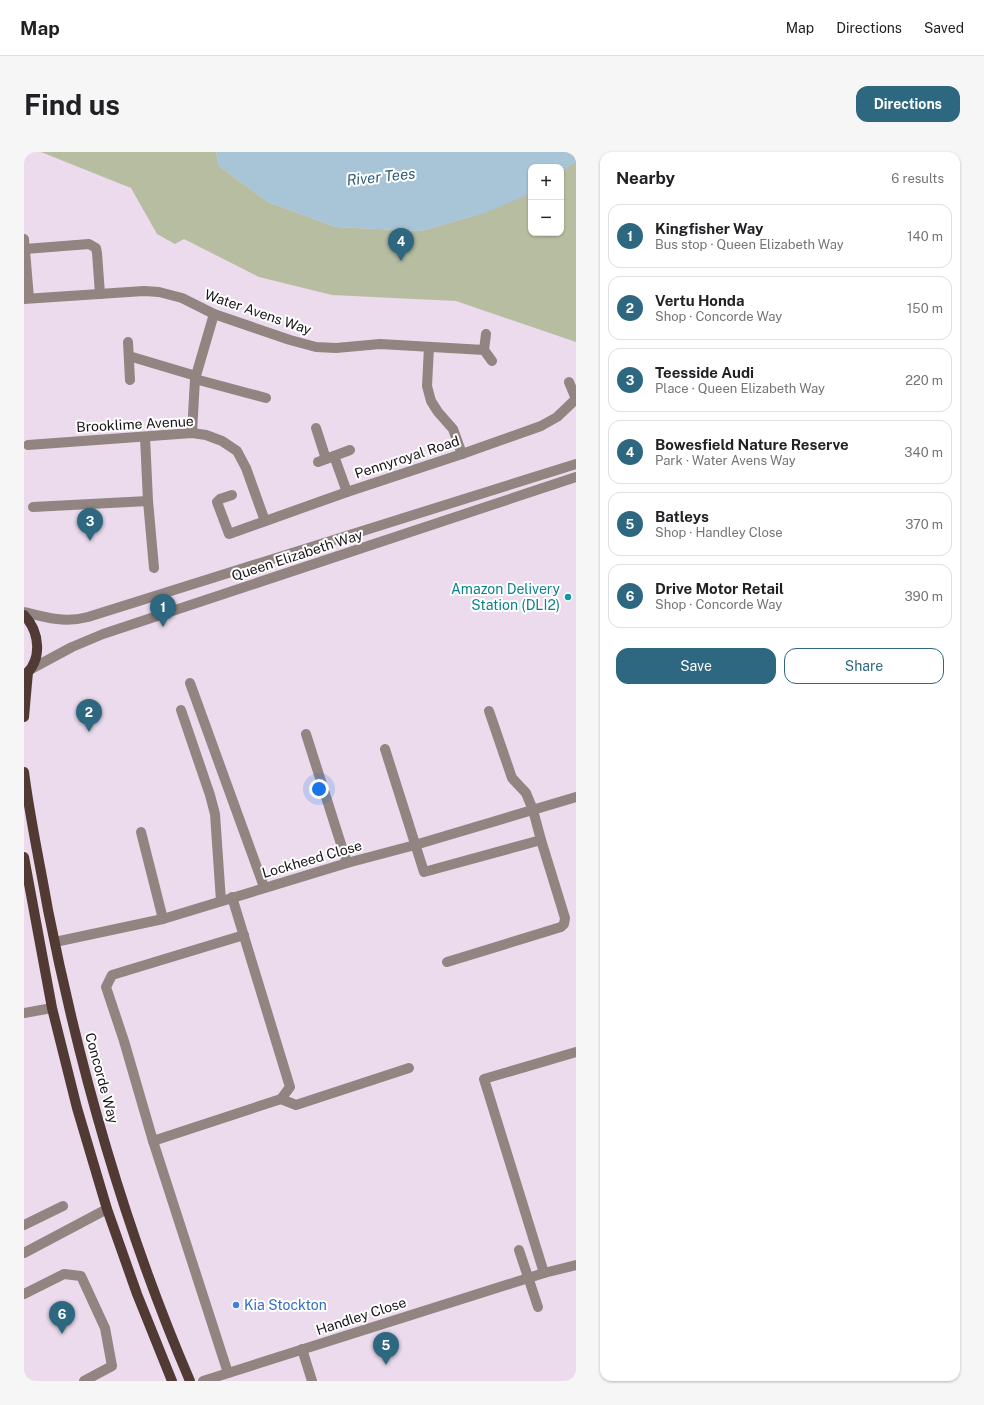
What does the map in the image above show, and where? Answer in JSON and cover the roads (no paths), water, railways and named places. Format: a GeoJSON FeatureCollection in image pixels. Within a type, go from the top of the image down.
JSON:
{"type":"FeatureCollection","features":[{"type":"Feature","properties":{"kind":"main road"},"geometry":{"type":"LineString","coordinates":[[24,615],[30,621],[36,634],[38,645],[37,654],[28,672],[24,717]]}},
{"type":"Feature","properties":{"kind":"main road","name":"Concorde Way"},"geometry":{"type":"LineString","coordinates":[[24,772],[28,805],[55,942],[68,1004],[93,1102],[122,1201],[152,1289],[190,1381]]}},
{"type":"Feature","properties":{"kind":"main road"},"geometry":{"type":"LineString","coordinates":[[24,857],[52,1008],[77,1108],[107,1209],[137,1294],[172,1381]]}},
{"type":"Feature","properties":{"kind":"street"},"geometry":{"type":"LineString","coordinates":[[26,298],[24,244],[89,244],[96,248],[100,294]]}},
{"type":"Feature","properties":{"kind":"street","name":"Water Avens Way"},"geometry":{"type":"LineString","coordinates":[[26,298],[144,291],[159,292],[182,298],[214,314],[290,340],[316,347],[336,348],[380,344],[484,350]]}},
{"type":"Feature","properties":{"kind":"street"},"geometry":{"type":"LineString","coordinates":[[192,433],[195,378],[214,314]]}},
{"type":"Feature","properties":{"kind":"street"},"geometry":{"type":"LineString","coordinates":[[486,334],[484,350],[492,361]]}},
{"type":"Feature","properties":{"kind":"street"},"geometry":{"type":"LineString","coordinates":[[128,342],[130,380]]}},
{"type":"Feature","properties":{"kind":"street"},"geometry":{"type":"LineString","coordinates":[[429,347],[427,386],[431,401],[438,412],[453,429],[462,454]]}},
{"type":"Feature","properties":{"kind":"street"},"geometry":{"type":"LineString","coordinates":[[129,356],[195,378],[266,398]]}},
{"type":"Feature","properties":{"kind":"street","name":"Pennyroyal Road"},"geometry":{"type":"LineString","coordinates":[[232,495],[220,499],[218,502],[229,534],[541,426],[557,417],[576,399],[569,382]]}},
{"type":"Feature","properties":{"kind":"street"},"geometry":{"type":"LineString","coordinates":[[316,428],[326,459],[347,492]]}},
{"type":"Feature","properties":{"kind":"street","name":"Brooklime Avenue"},"geometry":{"type":"LineString","coordinates":[[25,445],[192,433],[206,435],[222,441],[237,451],[246,468],[265,521]]}},
{"type":"Feature","properties":{"kind":"street"},"geometry":{"type":"LineString","coordinates":[[145,436],[148,501],[154,568]]}},
{"type":"Feature","properties":{"kind":"street"},"geometry":{"type":"LineString","coordinates":[[326,459],[350,450]]}},
{"type":"Feature","properties":{"kind":"street","name":"Queen Elizabeth Way"},"geometry":{"type":"LineString","coordinates":[[24,612],[58,620],[79,620],[576,464]]}},
{"type":"Feature","properties":{"kind":"street","name":"Queen Elizabeth Way"},"geometry":{"type":"LineString","coordinates":[[28,672],[72,647],[103,634],[576,477]]}},
{"type":"Feature","properties":{"kind":"street"},"geometry":{"type":"LineString","coordinates":[[33,507],[148,501]]}},
{"type":"Feature","properties":{"kind":"street"},"geometry":{"type":"LineString","coordinates":[[190,683],[264,887]]}},
{"type":"Feature","properties":{"kind":"street"},"geometry":{"type":"LineString","coordinates":[[181,710],[215,814],[221,901]]}},
{"type":"Feature","properties":{"kind":"street"},"geometry":{"type":"LineString","coordinates":[[447,962],[561,927],[564,924],[565,918],[533,810],[526,793],[512,778],[489,711]]}},
{"type":"Feature","properties":{"kind":"street"},"geometry":{"type":"LineString","coordinates":[[306,734],[347,863]]}},
{"type":"Feature","properties":{"kind":"street"},"geometry":{"type":"LineString","coordinates":[[385,749],[414,845],[424,872],[541,840]]}},
{"type":"Feature","properties":{"kind":"street","name":"Lockheed Close"},"geometry":{"type":"LineString","coordinates":[[55,942],[163,918],[264,887],[414,845],[576,797]]}},
{"type":"Feature","properties":{"kind":"street"},"geometry":{"type":"LineString","coordinates":[[141,832],[163,918]]}},
{"type":"Feature","properties":{"kind":"street"},"geometry":{"type":"LineString","coordinates":[[152,1141],[281,1099],[290,1087],[232,897]]}},
{"type":"Feature","properties":{"kind":"street"},"geometry":{"type":"LineString","coordinates":[[228,1373],[152,1141],[124,1041],[106,987],[112,975],[244,935]]}},
{"type":"Feature","properties":{"kind":"street"},"geometry":{"type":"LineString","coordinates":[[24,1013],[52,1008]]}},
{"type":"Feature","properties":{"kind":"street"},"geometry":{"type":"LineString","coordinates":[[544,1273],[484,1079],[576,1052]]}},
{"type":"Feature","properties":{"kind":"street"},"geometry":{"type":"LineString","coordinates":[[281,1099],[296,1105],[409,1068]]}},
{"type":"Feature","properties":{"kind":"street"},"geometry":{"type":"LineString","coordinates":[[24,1226],[63,1206]]}},
{"type":"Feature","properties":{"kind":"street"},"geometry":{"type":"LineString","coordinates":[[24,1253],[107,1209]]}},
{"type":"Feature","properties":{"kind":"street"},"geometry":{"type":"LineString","coordinates":[[519,1250],[538,1307]]}},
{"type":"Feature","properties":{"kind":"street","name":"Handley Close"},"geometry":{"type":"LineString","coordinates":[[203,1381],[544,1273],[576,1265]]}},
{"type":"Feature","properties":{"kind":"street"},"geometry":{"type":"LineString","coordinates":[[24,1294],[64,1274],[81,1276],[105,1328],[112,1366],[84,1381]]}},
{"type":"Feature","properties":{"kind":"street"},"geometry":{"type":"LineString","coordinates":[[302,1349],[312,1381]]}},
{"type":"Feature","properties":{"kind":"water","name":"River Tees"},"geometry":{"type":"Polygon","coordinates":[[[216,152],[576,152],[576,162],[564,170],[564,164],[528,164],[528,194],[525,196],[484,213],[421,231],[336,227],[268,202],[219,166],[216,152]]]}},
{"type":"Feature","properties":{"kind":"place","name":"Bowesfield Nature Reserve"},"geometry":{"type":"Point","coordinates":[401,261]}},
{"type":"Feature","properties":{"kind":"place","name":"Teesside Audi"},"geometry":{"type":"Point","coordinates":[90,541]}},
{"type":"Feature","properties":{"kind":"place","name":"Amazon Delivery Station (DLI2)"},"geometry":{"type":"Point","coordinates":[568,597]}},
{"type":"Feature","properties":{"kind":"place","name":"Kingfisher Way"},"geometry":{"type":"Point","coordinates":[163,627]}},
{"type":"Feature","properties":{"kind":"place","name":"Vertu Honda"},"geometry":{"type":"Point","coordinates":[89,732]}},
{"type":"Feature","properties":{"kind":"place","name":"Kia Stockton"},"geometry":{"type":"Point","coordinates":[236,1305]}},
{"type":"Feature","properties":{"kind":"place","name":"Drive Motor Retail"},"geometry":{"type":"Point","coordinates":[62,1334]}},
{"type":"Feature","properties":{"kind":"place","name":"Batleys"},"geometry":{"type":"Point","coordinates":[386,1365]}}]}
